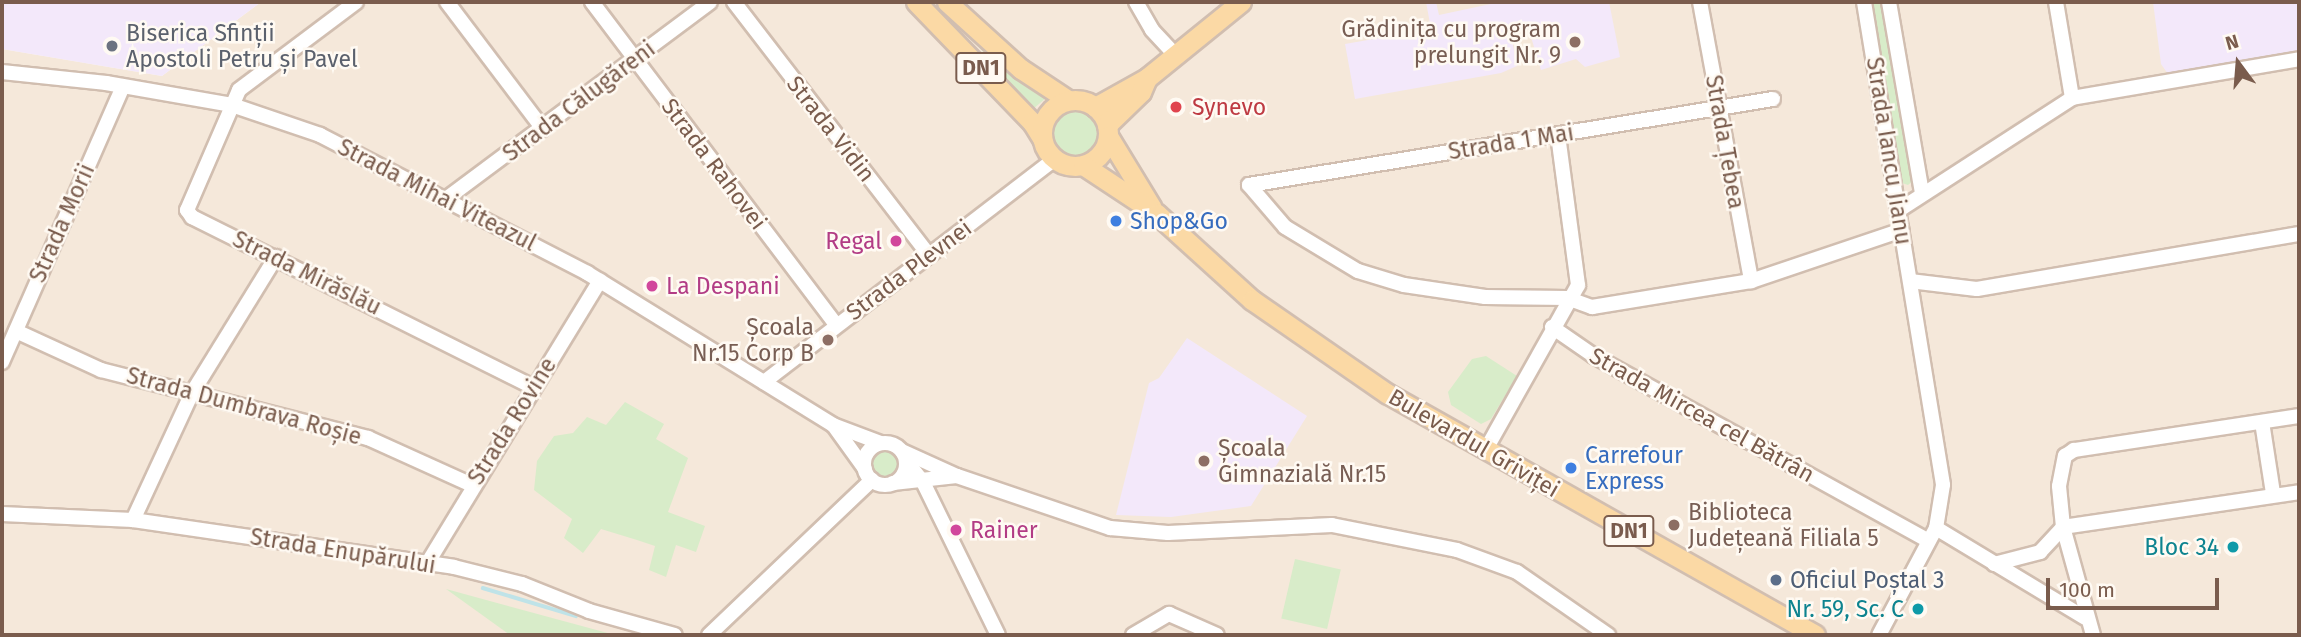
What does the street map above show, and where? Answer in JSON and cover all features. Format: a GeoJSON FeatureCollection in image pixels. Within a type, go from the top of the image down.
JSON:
{"type":"FeatureCollection","features":[{"type":"Feature","properties":{"kind":"main road","name":"DN1"},"geometry":{"type":"LineString","coordinates":[[916,2],[1024,114],[1055,159],[1083,165]]}},
{"type":"Feature","properties":{"kind":"main road","name":"DN1"},"geometry":{"type":"LineString","coordinates":[[947,2],[1021,69],[1068,100],[1095,107],[1107,130]]}},
{"type":"Feature","properties":{"kind":"main road"},"geometry":{"type":"LineString","coordinates":[[1095,107],[1147,78],[1241,2]]}},
{"type":"Feature","properties":{"kind":"main road"},"geometry":{"type":"LineString","coordinates":[[1083,165],[1100,155],[1107,130],[1141,92],[1147,78]]}},
{"type":"Feature","properties":{"kind":"main road"},"geometry":{"type":"LineString","coordinates":[[1042,138],[1045,118],[1068,100]]}},
{"type":"Feature","properties":{"kind":"main road","name":"Bulevardul Griviței"},"geometry":{"type":"LineString","coordinates":[[1107,130],[1157,214]]}},
{"type":"Feature","properties":{"kind":"main road","name":"Bulevardul Griviței"},"geometry":{"type":"LineString","coordinates":[[1083,165],[1157,214],[1252,300],[1306,340],[1485,451],[1815,635]]}},
{"type":"Feature","properties":{"kind":"street"},"geometry":{"type":"LineString","coordinates":[[232,104],[252,77],[356,2]]}},
{"type":"Feature","properties":{"kind":"street"},"geometry":{"type":"LineString","coordinates":[[447,2],[543,129]]}},
{"type":"Feature","properties":{"kind":"street","name":"Strada Rahovei"},"geometry":{"type":"LineString","coordinates":[[592,2],[836,325]]}},
{"type":"Feature","properties":{"kind":"street","name":"Strada Călugăreni"},"geometry":{"type":"LineString","coordinates":[[446,199],[710,2]]}},
{"type":"Feature","properties":{"kind":"street","name":"Strada Vidin"},"geometry":{"type":"LineString","coordinates":[[734,2],[929,255]]}},
{"type":"Feature","properties":{"kind":"street"},"geometry":{"type":"LineString","coordinates":[[1136,2],[1152,30],[1175,55]]}},
{"type":"Feature","properties":{"kind":"street","name":"Strada Țebea"},"geometry":{"type":"LineString","coordinates":[[1700,2],[1751,281]]}},
{"type":"Feature","properties":{"kind":"street","name":"Strada Iancu Jianu"},"geometry":{"type":"LineString","coordinates":[[1864,2],[1943,485],[1932,534]]}},
{"type":"Feature","properties":{"kind":"street","name":"Strada Iancu Jianu"},"geometry":{"type":"LineString","coordinates":[[1889,2],[1922,194]]}},
{"type":"Feature","properties":{"kind":"street"},"geometry":{"type":"LineString","coordinates":[[2056,2],[2072,98]]}},
{"type":"Feature","properties":{"kind":"street"},"geometry":{"type":"LineString","coordinates":[[1899,210],[2072,98],[2299,59]]}},
{"type":"Feature","properties":{"kind":"street","name":"Strada Mihai Viteazul"},"geometry":{"type":"LineString","coordinates":[[2,72],[123,86],[232,104],[320,135],[600,281],[833,425],[881,443]]}},
{"type":"Feature","properties":{"kind":"street","name":"Strada Morii"},"geometry":{"type":"LineString","coordinates":[[2,362],[123,86]]}},
{"type":"Feature","properties":{"kind":"street","name":"Strada 1 Mai"},"geometry":{"type":"LineString","coordinates":[[1567,298],[1485,297],[1404,285],[1358,271],[1285,228],[1250,185],[1773,99]]}},
{"type":"Feature","properties":{"kind":"street","name":"Strada Mirăslău"},"geometry":{"type":"LineString","coordinates":[[232,104],[187,210],[192,217],[533,387]]}},
{"type":"Feature","properties":{"kind":"street"},"geometry":{"type":"LineString","coordinates":[[1485,451],[1567,298],[1578,285],[1578,267],[1558,135]]}},
{"type":"Feature","properties":{"kind":"street","name":"Strada Plevnei"},"geometry":{"type":"LineString","coordinates":[[764,382],[1055,159]]}},
{"type":"Feature","properties":{"kind":"street"},"geometry":{"type":"LineString","coordinates":[[1567,298],[1592,307],[1751,281],[1902,230]]}},
{"type":"Feature","properties":{"kind":"street"},"geometry":{"type":"LineString","coordinates":[[1910,281],[1977,289],[2299,234]]}},
{"type":"Feature","properties":{"kind":"street"},"geometry":{"type":"LineString","coordinates":[[134,520],[192,393],[276,257]]}},
{"type":"Feature","properties":{"kind":"street","name":"Strada Rovine"},"geometry":{"type":"LineString","coordinates":[[427,564],[472,485],[600,281]]}},
{"type":"Feature","properties":{"kind":"street","name":"Strada Mircea cel Bătrân"},"geometry":{"type":"LineString","coordinates":[[1552,327],[1594,356],[1994,564],[2085,618]]}},
{"type":"Feature","properties":{"kind":"street","name":"Strada Dumbrava Roșie"},"geometry":{"type":"LineString","coordinates":[[16,331],[101,370],[368,438],[472,485]]}},
{"type":"Feature","properties":{"kind":"street"},"geometry":{"type":"LineString","coordinates":[[2093,635],[2085,618],[2063,527],[2062,466],[2074,450],[2299,416]]}},
{"type":"Feature","properties":{"kind":"street"},"geometry":{"type":"LineString","coordinates":[[2262,422],[2273,493]]}},
{"type":"Feature","properties":{"kind":"street","name":"Strada Mihai Viteazul"},"geometry":{"type":"LineString","coordinates":[[833,425],[868,475]]}},
{"type":"Feature","properties":{"kind":"street"},"geometry":{"type":"LineString","coordinates":[[709,635],[868,475],[867,453],[881,443],[904,456],[1084,522],[1129,531],[1168,533],[1306,523],[1357,527],[1425,542],[1517,572],[1608,635]]}},
{"type":"Feature","properties":{"kind":"street"},"geometry":{"type":"LineString","coordinates":[[904,456],[923,482],[998,635]]}},
{"type":"Feature","properties":{"kind":"street"},"geometry":{"type":"LineString","coordinates":[[891,484],[903,474],[904,456]]}},
{"type":"Feature","properties":{"kind":"street"},"geometry":{"type":"LineString","coordinates":[[868,475],[920,496],[932,505]]}},
{"type":"Feature","properties":{"kind":"street"},"geometry":{"type":"LineString","coordinates":[[891,484],[957,476]]}},
{"type":"Feature","properties":{"kind":"street"},"geometry":{"type":"LineString","coordinates":[[932,505],[940,488],[957,476]]}},
{"type":"Feature","properties":{"kind":"street"},"geometry":{"type":"LineString","coordinates":[[1994,564],[2040,552],[2063,527],[2273,493],[2299,492]]}},
{"type":"Feature","properties":{"kind":"street","name":"Strada Enupărului"},"geometry":{"type":"LineString","coordinates":[[2,514],[134,520],[427,564],[510,581],[676,635]]}},
{"type":"Feature","properties":{"kind":"street"},"geometry":{"type":"LineString","coordinates":[[1879,635],[1932,534]]}},
{"type":"Feature","properties":{"kind":"street"},"geometry":{"type":"LineString","coordinates":[[1133,635],[1169,614],[1217,635]]}},
{"type":"Feature","properties":{"kind":"shaded area"},"geometry":{"type":"Polygon","coordinates":[[[2,2],[261,2],[162,76],[2,49],[2,2]]]}},
{"type":"Feature","properties":{"kind":"shaded area"},"geometry":{"type":"Polygon","coordinates":[[[261,2],[2299,2],[2299,635],[2,635],[2,49],[162,76],[261,2]]]}},
{"type":"Feature","properties":{"kind":"shaded area"},"geometry":{"type":"Polygon","coordinates":[[[1426,2],[1436,2],[1439,15],[1500,2],[1609,2],[1620,57],[1585,67],[1576,59],[1541,70],[1528,27],[1509,24],[1517,66],[1501,73],[1355,99],[1345,44],[1431,29],[1426,2]]]}},
{"type":"Feature","properties":{"kind":"shaded area"},"geometry":{"type":"Polygon","coordinates":[[[2153,2],[2299,2],[2299,52],[2168,74],[2161,64],[2153,2]]]}},
{"type":"Feature","properties":{"kind":"shaded area","name":"Școala Gimnazială Nr.15"},"geometry":{"type":"Polygon","coordinates":[[[1187,338],[1307,416],[1251,506],[1171,517],[1116,515],[1149,383],[1159,378],[1187,338]]]}},
{"type":"Feature","properties":{"kind":"green space"},"geometry":{"type":"Polygon","coordinates":[[[1867,2],[1886,2],[1914,180],[1908,185],[1899,182],[1867,2]]]}},
{"type":"Feature","properties":{"kind":"green space"},"geometry":{"type":"Polygon","coordinates":[[[981,43],[1046,98],[1033,109],[978,46],[981,43]]]}},
{"type":"Feature","properties":{"kind":"green space"},"geometry":{"type":"Polygon","coordinates":[[[1075,107],[1085,109],[1093,115],[1099,123],[1099,143],[1093,151],[1085,157],[1075,159],[1065,157],[1057,151],[1051,143],[1049,133],[1051,123],[1057,115],[1065,109],[1075,107]]]}},
{"type":"Feature","properties":{"kind":"green space"},"geometry":{"type":"Polygon","coordinates":[[[1486,356],[1517,376],[1491,419],[1481,424],[1451,405],[1448,392],[1472,359],[1486,356]]]}},
{"type":"Feature","properties":{"kind":"green space"},"geometry":{"type":"Polygon","coordinates":[[[625,402],[664,424],[656,439],[688,458],[668,512],[705,526],[696,552],[676,545],[666,577],[649,570],[655,546],[601,529],[583,553],[564,538],[572,519],[534,490],[537,461],[554,436],[573,433],[587,417],[606,425],[625,402]]]}},
{"type":"Feature","properties":{"kind":"green space"},"geometry":{"type":"Polygon","coordinates":[[[886,450],[897,454],[901,465],[897,476],[886,480],[875,476],[871,465],[875,454],[886,450]]]}},
{"type":"Feature","properties":{"kind":"green space"},"geometry":{"type":"Polygon","coordinates":[[[1295,559],[1341,570],[1327,629],[1281,618],[1295,559]]]}},
{"type":"Feature","properties":{"kind":"green space"},"geometry":{"type":"Polygon","coordinates":[[[446,589],[615,635],[510,635],[446,589]]]}},
{"type":"Feature","properties":{"kind":"waterway"},"geometry":{"type":"LineString","coordinates":[[483,588],[576,616]]}},
{"type":"Feature","properties":{"kind":"place","name":"Grădinița cu program prelungit Nr. 9"},"geometry":{"type":"Point","coordinates":[1575,42]}},
{"type":"Feature","properties":{"kind":"place","name":"Biserica Sfinții Apostoli Petru și Pavel"},"geometry":{"type":"Point","coordinates":[112,46]}},
{"type":"Feature","properties":{"kind":"place","name":"Synevo"},"geometry":{"type":"Point","coordinates":[1176,107]}},
{"type":"Feature","properties":{"kind":"place","name":"Shop&Go"},"geometry":{"type":"Point","coordinates":[1116,221]}},
{"type":"Feature","properties":{"kind":"place","name":"Regal"},"geometry":{"type":"Point","coordinates":[896,241]}},
{"type":"Feature","properties":{"kind":"place","name":"La Despani"},"geometry":{"type":"Point","coordinates":[652,286]}},
{"type":"Feature","properties":{"kind":"place","name":"Școala Nr.15 Corp B"},"geometry":{"type":"Point","coordinates":[828,340]}},
{"type":"Feature","properties":{"kind":"place","name":"Școala Gimnazială Nr.15"},"geometry":{"type":"Point","coordinates":[1204,461]}},
{"type":"Feature","properties":{"kind":"place","name":"Carrefour Express"},"geometry":{"type":"Point","coordinates":[1571,468]}},
{"type":"Feature","properties":{"kind":"place","name":"Biblioteca Județeană Filiala 5"},"geometry":{"type":"Point","coordinates":[1674,525]}},
{"type":"Feature","properties":{"kind":"place","name":"Rainer"},"geometry":{"type":"Point","coordinates":[956,530]}},
{"type":"Feature","properties":{"kind":"place","name":"Bloc 34"},"geometry":{"type":"Point","coordinates":[2233,547]}},
{"type":"Feature","properties":{"kind":"place","name":"Oficiul Poștal 3"},"geometry":{"type":"Point","coordinates":[1776,580]}},
{"type":"Feature","properties":{"kind":"place","name":"Nr. 59, Sc. C"},"geometry":{"type":"Point","coordinates":[1918,609]}}]}
